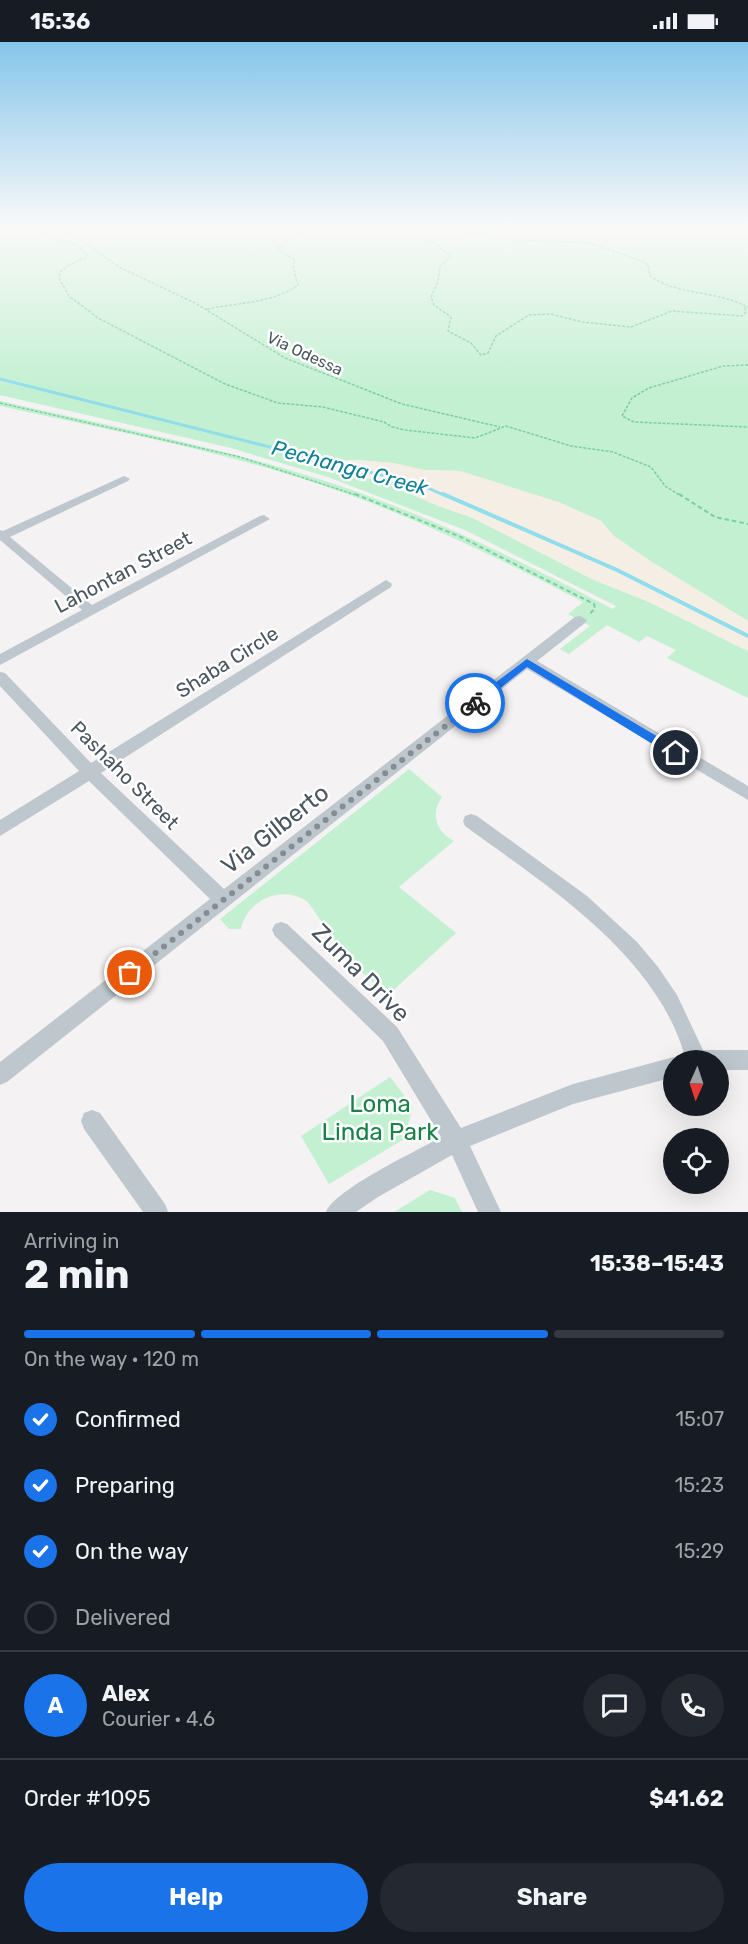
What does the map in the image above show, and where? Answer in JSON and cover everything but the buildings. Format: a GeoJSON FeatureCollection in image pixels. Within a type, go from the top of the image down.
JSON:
{"type":"FeatureCollection","features":[{"type":"Feature","properties":{"kind":"street"},"geometry":{"type":"LineString","coordinates":[[91,611],[1,535],[124,479]]}},
{"type":"Feature","properties":{"kind":"street","name":"Lahontan Street"},"geometry":{"type":"LineString","coordinates":[[0,660],[264,519]]}},
{"type":"Feature","properties":{"kind":"street","name":"Shaba Circle"},"geometry":{"type":"LineString","coordinates":[[0,829],[386,584]]}},
{"type":"Feature","properties":{"kind":"street","name":"Via Gilberto"},"geometry":{"type":"LineString","coordinates":[[0,1075],[580,620]]}},
{"type":"Feature","properties":{"kind":"street"},"geometry":{"type":"LineString","coordinates":[[527,662],[748,794]]}},
{"type":"Feature","properties":{"kind":"street","name":"Pashaho Street"},"geometry":{"type":"LineString","coordinates":[[0,677],[90,772],[223,900]]}},
{"type":"Feature","properties":{"kind":"street"},"geometry":{"type":"LineString","coordinates":[[471,821],[604,921],[636,956],[669,1001],[692,1050]]}},
{"type":"Feature","properties":{"kind":"street","name":"Zuma Drive"},"geometry":{"type":"LineString","coordinates":[[281,930],[390,1034],[456,1141],[490,1212]]}},
{"type":"Feature","properties":{"kind":"street"},"geometry":{"type":"LineString","coordinates":[[729,1060],[748,1060]]}},
{"type":"Feature","properties":{"kind":"street"},"geometry":{"type":"LineString","coordinates":[[337,1212],[370,1189],[456,1141],[573,1094],[663,1070]]}},
{"type":"Feature","properties":{"kind":"street"},"geometry":{"type":"LineString","coordinates":[[92,1121],[157,1212]]}},
{"type":"Feature","properties":{"kind":"path"},"geometry":{"type":"LineString","coordinates":[[62,284],[69,296],[98,318],[225,384],[278,403],[323,407],[405,430],[475,438],[500,427],[514,427],[560,443],[607,450],[651,467],[664,486],[715,517],[748,524]]}},
{"type":"Feature","properties":{"kind":"path","name":"Via Odessa"},"geometry":{"type":"LineString","coordinates":[[153,284],[205,310],[285,358],[402,404],[500,427]]}},
{"type":"Feature","properties":{"kind":"path"},"geometry":{"type":"LineString","coordinates":[[205,310],[280,295],[296,289],[298,284]]}},
{"type":"Feature","properties":{"kind":"path"},"geometry":{"type":"LineString","coordinates":[[437,284],[431,297],[434,305],[451,317],[448,331],[471,343],[481,355],[488,353],[492,342],[501,332],[535,314],[551,314],[582,322],[631,327],[672,311],[742,316],[747,307],[662,284]]}},
{"type":"Feature","properties":{"kind":"path"},"geometry":{"type":"LineString","coordinates":[[748,365],[714,368],[690,378],[662,384],[632,399],[622,416],[634,422],[748,427]]}},
{"type":"Feature","properties":{"kind":"path"},"geometry":{"type":"LineString","coordinates":[[0,403],[240,457],[394,508],[461,537],[588,600],[595,608],[580,620]]}},
{"type":"Feature","properties":{"kind":"green space"},"geometry":{"type":"Polygon","coordinates":[[[0,284],[748,284],[748,621],[647,559],[614,536],[601,521],[558,502],[460,471],[424,470],[393,463],[357,460],[327,460],[305,464],[380,481],[473,518],[594,580],[647,601],[748,651],[748,698],[667,658],[676,650],[647,636],[639,642],[607,625],[569,654],[560,649],[590,626],[568,614],[583,602],[409,518],[337,490],[263,467],[151,439],[0,406],[0,401],[221,451],[352,490],[452,530],[613,609],[616,606],[465,530],[328,477],[231,448],[0,395],[0,284]]]}},
{"type":"Feature","properties":{"kind":"green space"},"geometry":{"type":"Polygon","coordinates":[[[409,769],[442,797],[436,810],[437,822],[443,833],[454,841],[399,887],[456,933],[387,996],[344,955],[308,902],[298,897],[288,894],[277,895],[258,903],[250,910],[241,929],[229,929],[220,919],[409,769]]]}},
{"type":"Feature","properties":{"kind":"green space","name":"Loma Linda Park"},"geometry":{"type":"Polygon","coordinates":[[[390,1077],[413,1107],[404,1139],[329,1184],[301,1136],[390,1077]]]}},
{"type":"Feature","properties":{"kind":"green space","name":"Loma Linda Park"},"geometry":{"type":"Polygon","coordinates":[[[430,1190],[455,1198],[462,1212],[394,1212],[430,1190]]]}},
{"type":"Feature","properties":{"kind":"sand"},"geometry":{"type":"Polygon","coordinates":[[[327,460],[357,460],[393,463],[424,470],[460,471],[558,502],[601,521],[614,536],[647,559],[748,621],[748,651],[647,601],[594,580],[473,518],[380,481],[302,464],[327,460]]]}},
{"type":"Feature","properties":{"kind":"waterway","name":"Pechanga Creek"},"geometry":{"type":"LineString","coordinates":[[0,379],[421,485],[446,496]]}},
{"type":"Feature","properties":{"kind":"waterway","name":"Pechanga Creek"},"geometry":{"type":"LineString","coordinates":[[443,494],[617,570],[748,636]]}},
{"type":"Feature","properties":{"kind":"way so far"},"geometry":{"type":"LineString","coordinates":[[130,973],[475,703]]}},
{"type":"Feature","properties":{"kind":"route"},"geometry":{"type":"LineString","coordinates":[[475,703],[527,662],[676,753]]}}]}
